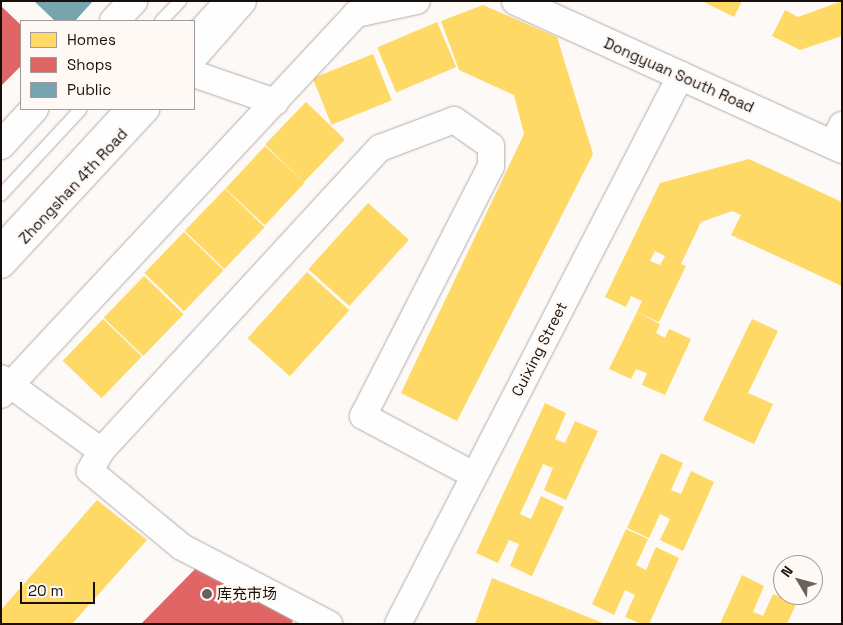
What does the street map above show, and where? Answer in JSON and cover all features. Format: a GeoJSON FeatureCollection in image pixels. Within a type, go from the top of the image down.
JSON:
{"type":"FeatureCollection","features":[{"type":"Feature","properties":{"kind":"street"},"geometry":{"type":"LineString","coordinates":[[115,20],[133,1]]}},
{"type":"Feature","properties":{"kind":"street"},"geometry":{"type":"LineString","coordinates":[[195,55],[242,1]]}},
{"type":"Feature","properties":{"kind":"street"},"geometry":{"type":"LineString","coordinates":[[101,451],[5,386],[356,14],[417,1]]}},
{"type":"Feature","properties":{"kind":"street","name":"Dongyuan South Road"},"geometry":{"type":"LineString","coordinates":[[516,1],[682,75],[840,136]]}},
{"type":"Feature","properties":{"kind":"street","name":"Dongyuan South Road"},"geometry":{"type":"LineString","coordinates":[[562,1],[840,136]]}},
{"type":"Feature","properties":{"kind":"street"},"geometry":{"type":"LineString","coordinates":[[195,74],[275,102]]}},
{"type":"Feature","properties":{"kind":"street","name":"Cuixing Street"},"geometry":{"type":"LineString","coordinates":[[398,624],[682,75]]}},
{"type":"Feature","properties":{"kind":"street"},"geometry":{"type":"LineString","coordinates":[[1,145],[33,110]]}},
{"type":"Feature","properties":{"kind":"street","name":"Zhongshan 4th Road"},"geometry":{"type":"LineString","coordinates":[[1,264],[144,110]]}},
{"type":"Feature","properties":{"kind":"street"},"geometry":{"type":"LineString","coordinates":[[329,624],[182,547],[90,472],[101,451],[380,148],[454,120],[491,146],[491,166],[363,416],[474,475]]}},
{"type":"Feature","properties":{"kind":"lane"},"geometry":{"type":"LineString","coordinates":[[162,20],[180,1]]}},
{"type":"Feature","properties":{"kind":"lane"},"geometry":{"type":"LineString","coordinates":[[195,27],[219,1]]}},
{"type":"Feature","properties":{"kind":"lane"},"geometry":{"type":"LineString","coordinates":[[1,195],[80,110]]}},
{"type":"Feature","properties":{"kind":"lane"},"geometry":{"type":"LineString","coordinates":[[1,238],[119,110]]}},
{"type":"Feature","properties":{"kind":"building: Homes"},"geometry":{"type":"Polygon","coordinates":[[[702,1],[742,1],[734,17],[702,1]]]}},
{"type":"Feature","properties":{"kind":"building: Homes"},"geometry":{"type":"Polygon","coordinates":[[[842,1],[842,36],[800,50],[772,36],[785,10],[798,17],[842,1]]]}},
{"type":"Feature","properties":{"kind":"building: Homes"},"geometry":{"type":"Polygon","coordinates":[[[483,5],[557,37],[593,154],[457,421],[401,393],[524,134],[514,95],[459,70],[441,21],[483,5]]]}},
{"type":"Feature","properties":{"kind":"building: Homes"},"geometry":{"type":"Polygon","coordinates":[[[437,22],[456,67],[396,93],[377,47],[437,22]]]}},
{"type":"Feature","properties":{"kind":"building: Homes"},"geometry":{"type":"Polygon","coordinates":[[[373,54],[392,100],[331,125],[313,78],[373,54]]]}},
{"type":"Feature","properties":{"kind":"building: Homes"},"geometry":{"type":"Polygon","coordinates":[[[306,102],[345,140],[304,182],[265,144],[306,102]]]}},
{"type":"Feature","properties":{"kind":"building: Homes"},"geometry":{"type":"Polygon","coordinates":[[[265,146],[304,183],[265,225],[225,188],[265,146]]]}},
{"type":"Feature","properties":{"kind":"building: Homes"},"geometry":{"type":"Polygon","coordinates":[[[749,159],[842,202],[842,286],[731,235],[741,215],[732,211],[701,222],[681,264],[686,266],[659,322],[637,312],[642,301],[631,296],[626,307],[605,297],[660,183],[749,159]],[[655,251],[650,261],[660,265],[665,256],[655,251]]]}},
{"type":"Feature","properties":{"kind":"building: Homes"},"geometry":{"type":"Polygon","coordinates":[[[225,189],[265,227],[224,269],[185,231],[225,189]]]}},
{"type":"Feature","properties":{"kind":"building: Homes"},"geometry":{"type":"Polygon","coordinates":[[[368,203],[409,240],[349,306],[308,269],[368,203]]]}},
{"type":"Feature","properties":{"kind":"building: Homes"},"geometry":{"type":"Polygon","coordinates":[[[184,232],[224,270],[184,311],[144,273],[184,232]]]}},
{"type":"Feature","properties":{"kind":"building: Homes"},"geometry":{"type":"Polygon","coordinates":[[[307,272],[349,310],[290,376],[247,338],[307,272]]]}},
{"type":"Feature","properties":{"kind":"building: Homes"},"geometry":{"type":"Polygon","coordinates":[[[144,276],[184,314],[143,356],[104,318],[144,276]]]}},
{"type":"Feature","properties":{"kind":"building: Homes"},"geometry":{"type":"Polygon","coordinates":[[[637,312],[660,324],[656,333],[665,338],[669,329],[691,339],[665,395],[642,385],[647,373],[636,369],[631,379],[609,369],[637,312]]]}},
{"type":"Feature","properties":{"kind":"building: Homes"},"geometry":{"type":"Polygon","coordinates":[[[103,319],[142,357],[102,398],[63,361],[103,319]]]}},
{"type":"Feature","properties":{"kind":"building: Homes"},"geometry":{"type":"Polygon","coordinates":[[[752,319],[778,331],[748,393],[773,404],[754,444],[703,420],[752,319]]]}},
{"type":"Feature","properties":{"kind":"building: Homes"},"geometry":{"type":"Polygon","coordinates":[[[545,403],[566,413],[555,439],[565,443],[575,421],[598,431],[566,500],[544,490],[553,468],[543,464],[520,514],[531,519],[541,496],[564,507],[532,576],[510,566],[519,544],[509,540],[498,563],[476,553],[545,403]]]}},
{"type":"Feature","properties":{"kind":"building: Homes"},"geometry":{"type":"Polygon","coordinates":[[[661,453],[683,463],[671,490],[681,494],[691,471],[714,482],[683,551],[660,540],[670,519],[660,514],[649,538],[627,528],[661,453]]]}},
{"type":"Feature","properties":{"kind":"building: Homes"},"geometry":{"type":"Polygon","coordinates":[[[97,500],[147,540],[72,624],[1,624],[1,610],[97,500]]]}},
{"type":"Feature","properties":{"kind":"building: Homes"},"geometry":{"type":"Polygon","coordinates":[[[626,529],[648,539],[636,565],[646,570],[656,547],[679,558],[649,624],[641,624],[625,617],[635,595],[625,590],[614,615],[592,604],[626,529]]]}},
{"type":"Feature","properties":{"kind":"building: Homes"},"geometry":{"type":"Polygon","coordinates":[[[742,575],[764,586],[753,612],[763,616],[773,594],[773,605],[796,605],[787,624],[720,624],[742,575]]]}},
{"type":"Feature","properties":{"kind":"building: Homes"},"geometry":{"type":"Polygon","coordinates":[[[492,578],[605,624],[475,624],[492,578]]]}},
{"type":"Feature","properties":{"kind":"building: Shops"},"geometry":{"type":"Polygon","coordinates":[[[1,6],[20,24],[20,67],[1,86],[1,6]]]}},
{"type":"Feature","properties":{"kind":"building: Shops","name":"库充市场"},"geometry":{"type":"Polygon","coordinates":[[[196,568],[292,620],[293,624],[141,624],[196,568]]]}},
{"type":"Feature","properties":{"kind":"building: Public"},"geometry":{"type":"Polygon","coordinates":[[[34,1],[93,1],[76,20],[54,20],[34,1]]]}},
{"type":"Feature","properties":{"kind":"place","name":"库充市场"},"geometry":{"type":"Point","coordinates":[207,594]}}]}
